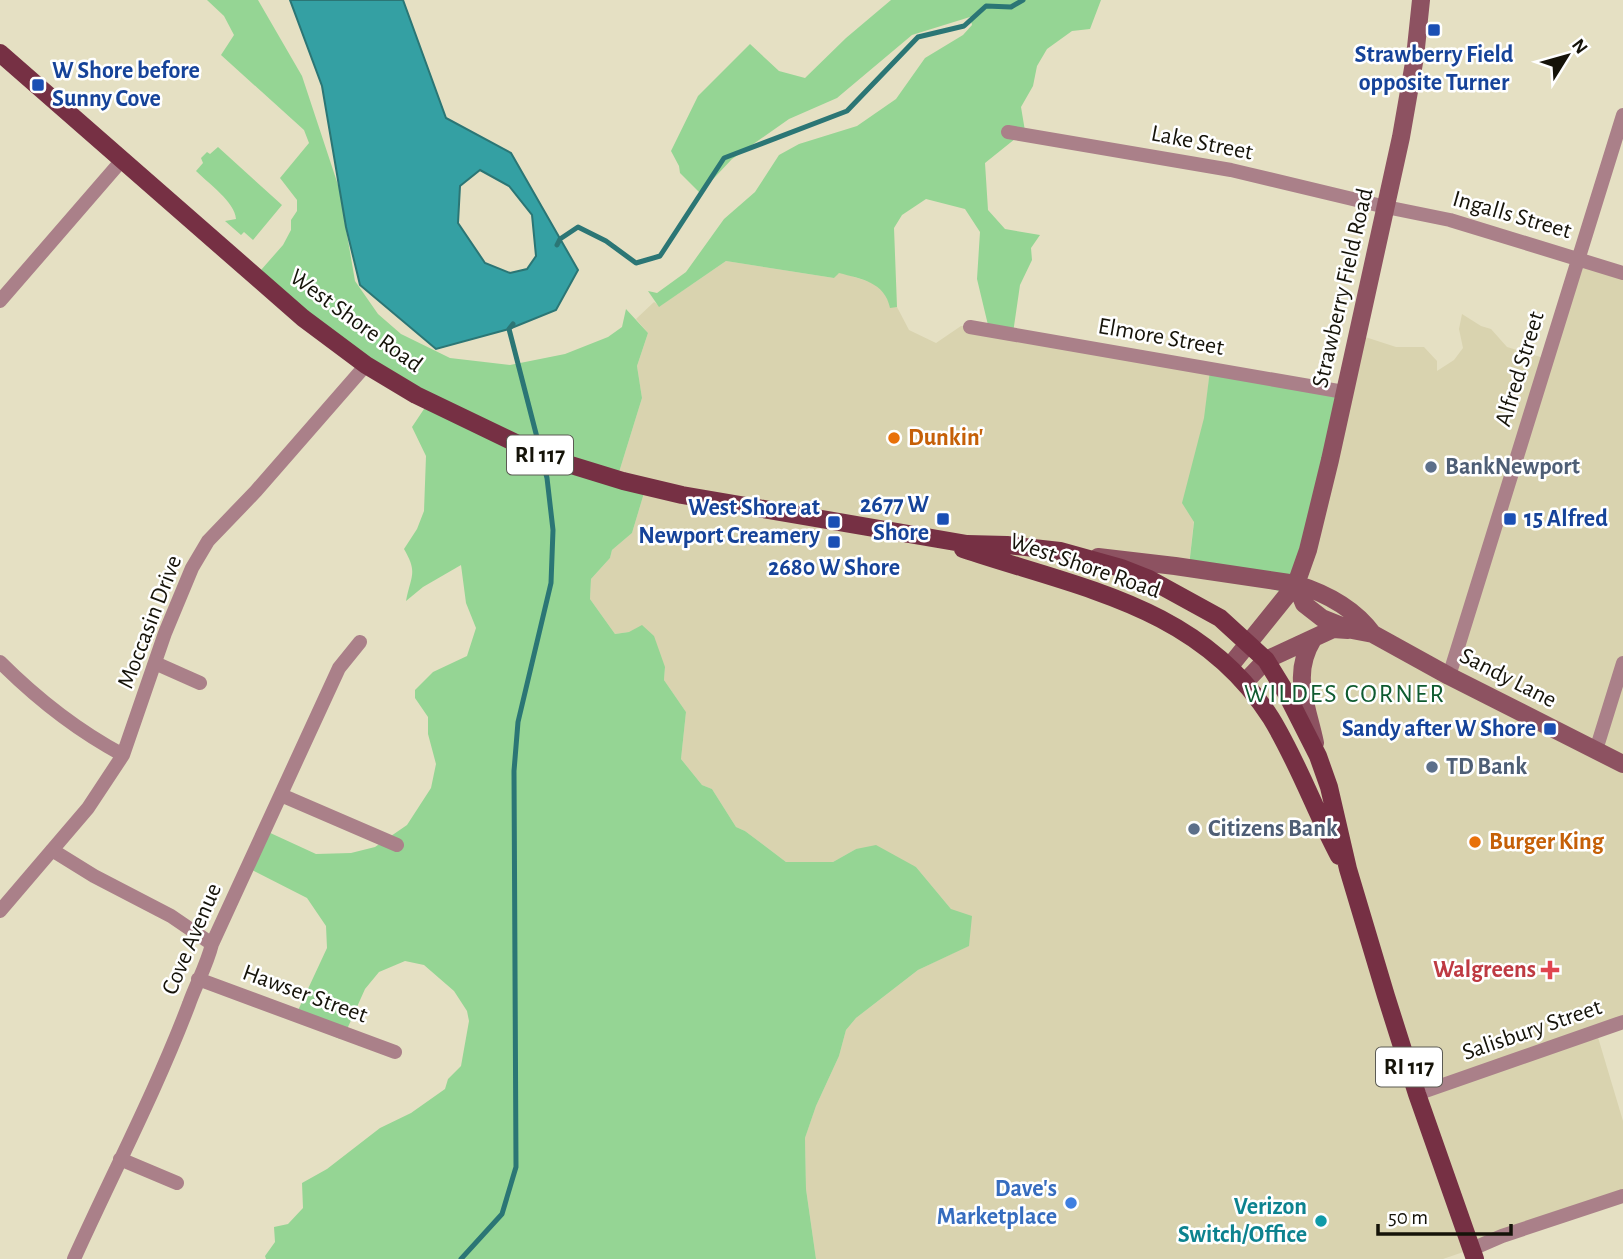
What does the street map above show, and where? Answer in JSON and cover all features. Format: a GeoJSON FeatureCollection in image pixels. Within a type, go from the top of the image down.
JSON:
{"type":"FeatureCollection","features":[{"type":"Feature","properties":{"kind":"main road","name":"Strawberry Field Road"},"geometry":{"type":"LineString","coordinates":[[1230,666],[1250,645],[1296,584],[1314,526],[1406,110],[1421,0]]}},
{"type":"Feature","properties":{"kind":"main road","name":"West Shore Road"},"geometry":{"type":"LineString","coordinates":[[0,53],[276,296],[366,365],[416,395],[545,457],[594,474],[682,495],[967,544],[1007,545],[1075,555],[1149,579],[1220,618],[1266,660],[1318,757],[1329,788],[1352,881],[1417,1094],[1474,1254]]}},
{"type":"Feature","properties":{"kind":"main road","name":"West Shore Road"},"geometry":{"type":"LineString","coordinates":[[916,535],[1028,569],[1151,612],[1183,631],[1230,666],[1245,682],[1283,739],[1317,814],[1352,881]]}},
{"type":"Feature","properties":{"kind":"main road","name":"Sandy Lane"},"geometry":{"type":"LineString","coordinates":[[1075,555],[1137,560],[1296,584],[1313,589],[1353,612],[1373,634]]}},
{"type":"Feature","properties":{"kind":"main road","name":"Sandy Lane"},"geometry":{"type":"LineString","coordinates":[[1296,584],[1304,604],[1322,618],[1352,630],[1373,634],[1449,676],[1623,764]]}},
{"type":"Feature","properties":{"kind":"main road"},"geometry":{"type":"LineString","coordinates":[[1245,682],[1266,660],[1333,629],[1352,630]]}},
{"type":"Feature","properties":{"kind":"main road"},"geometry":{"type":"LineString","coordinates":[[1313,639],[1304,653],[1301,679],[1318,757]]}},
{"type":"Feature","properties":{"kind":"street","name":"Alfred Street"},"geometry":{"type":"LineString","coordinates":[[1449,676],[1623,116]]}},
{"type":"Feature","properties":{"kind":"street","name":"Lake Street"},"geometry":{"type":"LineString","coordinates":[[1008,132],[1231,170],[1386,207]]}},
{"type":"Feature","properties":{"kind":"street"},"geometry":{"type":"LineString","coordinates":[[0,301],[123,159]]}},
{"type":"Feature","properties":{"kind":"street","name":"Ingalls Street"},"geometry":{"type":"LineString","coordinates":[[1386,207],[1450,220],[1623,273]]}},
{"type":"Feature","properties":{"kind":"street","name":"Elmore Street"},"geometry":{"type":"LineString","coordinates":[[970,327],[1344,392]]}},
{"type":"Feature","properties":{"kind":"street","name":"Moccasin Drive"},"geometry":{"type":"LineString","coordinates":[[0,911],[88,808],[123,755],[165,633],[208,541],[256,491],[366,365]]}},
{"type":"Feature","properties":{"kind":"street","name":"Cove Avenue"},"geometry":{"type":"LineString","coordinates":[[74,1259],[175,1042],[198,979],[209,958],[212,944],[339,667],[360,642]]}},
{"type":"Feature","properties":{"kind":"street"},"geometry":{"type":"LineString","coordinates":[[0,662],[25,686],[66,718],[97,741],[123,755]]}},
{"type":"Feature","properties":{"kind":"street"},"geometry":{"type":"LineString","coordinates":[[155,663],[200,683]]}},
{"type":"Feature","properties":{"kind":"street"},"geometry":{"type":"LineString","coordinates":[[1597,750],[1623,663]]}},
{"type":"Feature","properties":{"kind":"street"},"geometry":{"type":"LineString","coordinates":[[281,795],[397,845]]}},
{"type":"Feature","properties":{"kind":"street"},"geometry":{"type":"LineString","coordinates":[[52,850],[94,876],[171,916],[212,944]]}},
{"type":"Feature","properties":{"kind":"street","name":"Hawser Street"},"geometry":{"type":"LineString","coordinates":[[198,979],[395,1052]]}},
{"type":"Feature","properties":{"kind":"street","name":"Salisbury Street"},"geometry":{"type":"LineString","coordinates":[[1417,1094],[1623,1023]]}},
{"type":"Feature","properties":{"kind":"street"},"geometry":{"type":"LineString","coordinates":[[120,1159],[177,1183]]}},
{"type":"Feature","properties":{"kind":"street"},"geometry":{"type":"LineString","coordinates":[[1474,1254],[1502,1236],[1623,1196]]}},
{"type":"Feature","properties":{"kind":"shaded area"},"geometry":{"type":"Polygon","coordinates":[[[726,261],[834,278],[839,272],[876,284],[888,297],[890,307],[897,307],[909,330],[936,343],[961,326],[1210,370],[1189,566],[1292,595],[1359,335],[1396,347],[1424,347],[1437,361],[1437,371],[1454,360],[1463,348],[1459,329],[1462,314],[1491,329],[1507,347],[1547,359],[1578,261],[1623,272],[1623,1023],[1597,1034],[1623,1121],[1623,1197],[1443,1259],[816,1259],[806,1189],[805,1138],[839,1056],[846,1030],[856,1018],[918,970],[968,946],[951,909],[916,867],[856,849],[833,862],[786,862],[736,827],[712,789],[702,785],[681,759],[686,712],[664,680],[665,667],[629,632],[615,634],[590,599],[591,579],[610,558],[612,550],[632,533],[644,493],[616,482],[642,398],[637,366],[648,333],[636,319],[654,302],[660,306],[726,261]]]}},
{"type":"Feature","properties":{"kind":"green space"},"geometry":{"type":"Polygon","coordinates":[[[207,0],[258,0],[302,76],[339,188],[355,281],[378,314],[401,334],[450,358],[510,365],[565,354],[608,337],[622,327],[626,309],[648,333],[637,366],[642,398],[616,482],[644,493],[632,533],[612,550],[610,558],[591,579],[590,599],[615,634],[629,632],[642,625],[654,636],[665,667],[664,680],[686,712],[681,759],[702,785],[712,789],[736,827],[786,862],[833,862],[856,849],[876,845],[916,867],[951,909],[972,916],[969,946],[918,970],[856,1018],[846,1030],[839,1056],[805,1138],[806,1189],[816,1259],[266,1259],[265,1256],[275,1242],[274,1227],[288,1224],[303,1208],[302,1183],[327,1169],[380,1128],[411,1113],[445,1089],[448,1079],[461,1066],[469,1021],[467,1011],[454,991],[424,965],[405,961],[379,972],[365,989],[344,1036],[340,1039],[294,1019],[327,948],[326,926],[307,898],[250,869],[266,831],[316,854],[351,853],[375,847],[407,825],[431,788],[436,764],[428,734],[428,717],[415,698],[415,690],[433,672],[467,656],[476,628],[466,603],[461,565],[423,587],[406,601],[412,569],[404,549],[417,529],[424,511],[426,456],[412,427],[426,406],[254,278],[283,245],[291,230],[291,220],[297,211],[297,200],[280,178],[309,143],[304,130],[221,55],[234,35],[224,16],[207,0]]]}},
{"type":"Feature","properties":{"kind":"green space"},"geometry":{"type":"Polygon","coordinates":[[[891,0],[1101,0],[1090,29],[1072,31],[1047,49],[1037,66],[1033,86],[1021,107],[1025,131],[985,163],[988,210],[1005,229],[1040,235],[1031,248],[1032,260],[1020,285],[1013,333],[988,325],[977,279],[980,232],[965,209],[926,199],[902,215],[894,228],[897,307],[890,308],[883,292],[856,277],[839,273],[834,278],[726,261],[659,307],[648,291],[657,293],[686,272],[724,219],[755,192],[779,155],[799,144],[857,126],[896,99],[925,58],[963,35],[972,25],[970,17],[912,35],[837,98],[789,119],[732,159],[700,193],[680,173],[671,151],[698,96],[750,44],[779,71],[805,78],[891,0]]]}},
{"type":"Feature","properties":{"kind":"green space"},"geometry":{"type":"Polygon","coordinates":[[[218,147],[282,205],[253,240],[244,232],[241,235],[225,221],[236,219],[231,206],[196,171],[203,163],[201,158],[218,147]]]}},
{"type":"Feature","properties":{"kind":"green space"},"geometry":{"type":"Polygon","coordinates":[[[1210,370],[1342,390],[1293,595],[1189,566],[1194,522],[1182,503],[1204,418],[1210,370]]]}},
{"type":"Feature","properties":{"kind":"water"},"geometry":{"type":"Polygon","coordinates":[[[290,0],[403,0],[446,118],[511,153],[578,270],[556,310],[509,329],[436,349],[360,285],[346,227],[322,86],[290,0]],[[480,170],[460,186],[458,223],[485,263],[510,273],[527,269],[536,256],[532,215],[509,186],[480,170]]]}},
{"type":"Feature","properties":{"kind":"waterway"},"geometry":{"type":"LineString","coordinates":[[557,245],[560,239],[578,227],[606,241],[636,263],[660,256],[724,158],[847,111],[918,37],[964,26],[986,6],[1011,7],[1023,0]]}},
{"type":"Feature","properties":{"kind":"waterway"},"geometry":{"type":"LineString","coordinates":[[513,324],[509,329],[540,449]]}},
{"type":"Feature","properties":{"kind":"waterway"},"geometry":{"type":"LineString","coordinates":[[461,1259],[502,1214],[516,1167],[514,771],[518,722],[551,583],[553,530],[542,459]]}},
{"type":"Feature","properties":{"kind":"place","name":"Strawberry Field opposite Turner"},"geometry":{"type":"Point","coordinates":[1434,30]}},
{"type":"Feature","properties":{"kind":"place","name":"W Shore before Sunny Cove"},"geometry":{"type":"Point","coordinates":[38,85]}},
{"type":"Feature","properties":{"kind":"place","name":"Dunkin'"},"geometry":{"type":"Point","coordinates":[894,438]}},
{"type":"Feature","properties":{"kind":"place","name":"BankNewport"},"geometry":{"type":"Point","coordinates":[1431,467]}},
{"type":"Feature","properties":{"kind":"place","name":"2677 W Shore"},"geometry":{"type":"Point","coordinates":[943,519]}},
{"type":"Feature","properties":{"kind":"place","name":"15 Alfred"},"geometry":{"type":"Point","coordinates":[1510,519]}},
{"type":"Feature","properties":{"kind":"place","name":"West Shore at Newport Creamery"},"geometry":{"type":"Point","coordinates":[834,522]}},
{"type":"Feature","properties":{"kind":"place","name":"2680 W Shore"},"geometry":{"type":"Point","coordinates":[834,542]}},
{"type":"Feature","properties":{"kind":"place","name":"Sandy after W Shore"},"geometry":{"type":"Point","coordinates":[1550,729]}},
{"type":"Feature","properties":{"kind":"place","name":"TD Bank"},"geometry":{"type":"Point","coordinates":[1432,767]}},
{"type":"Feature","properties":{"kind":"place","name":"Citizens Bank"},"geometry":{"type":"Point","coordinates":[1194,829]}},
{"type":"Feature","properties":{"kind":"place","name":"Burger King"},"geometry":{"type":"Point","coordinates":[1475,842]}},
{"type":"Feature","properties":{"kind":"place","name":"Walgreens"},"geometry":{"type":"Point","coordinates":[1550,970]}},
{"type":"Feature","properties":{"kind":"place","name":"Dave's Marketplace"},"geometry":{"type":"Point","coordinates":[1071,1203]}},
{"type":"Feature","properties":{"kind":"place","name":"Verizon Switch/Office"},"geometry":{"type":"Point","coordinates":[1321,1221]}},
{"type":"Feature","properties":{"kind":"district","name":"WILDES CORNER"},"geometry":{"type":"Point","coordinates":[1345,694]}}]}
